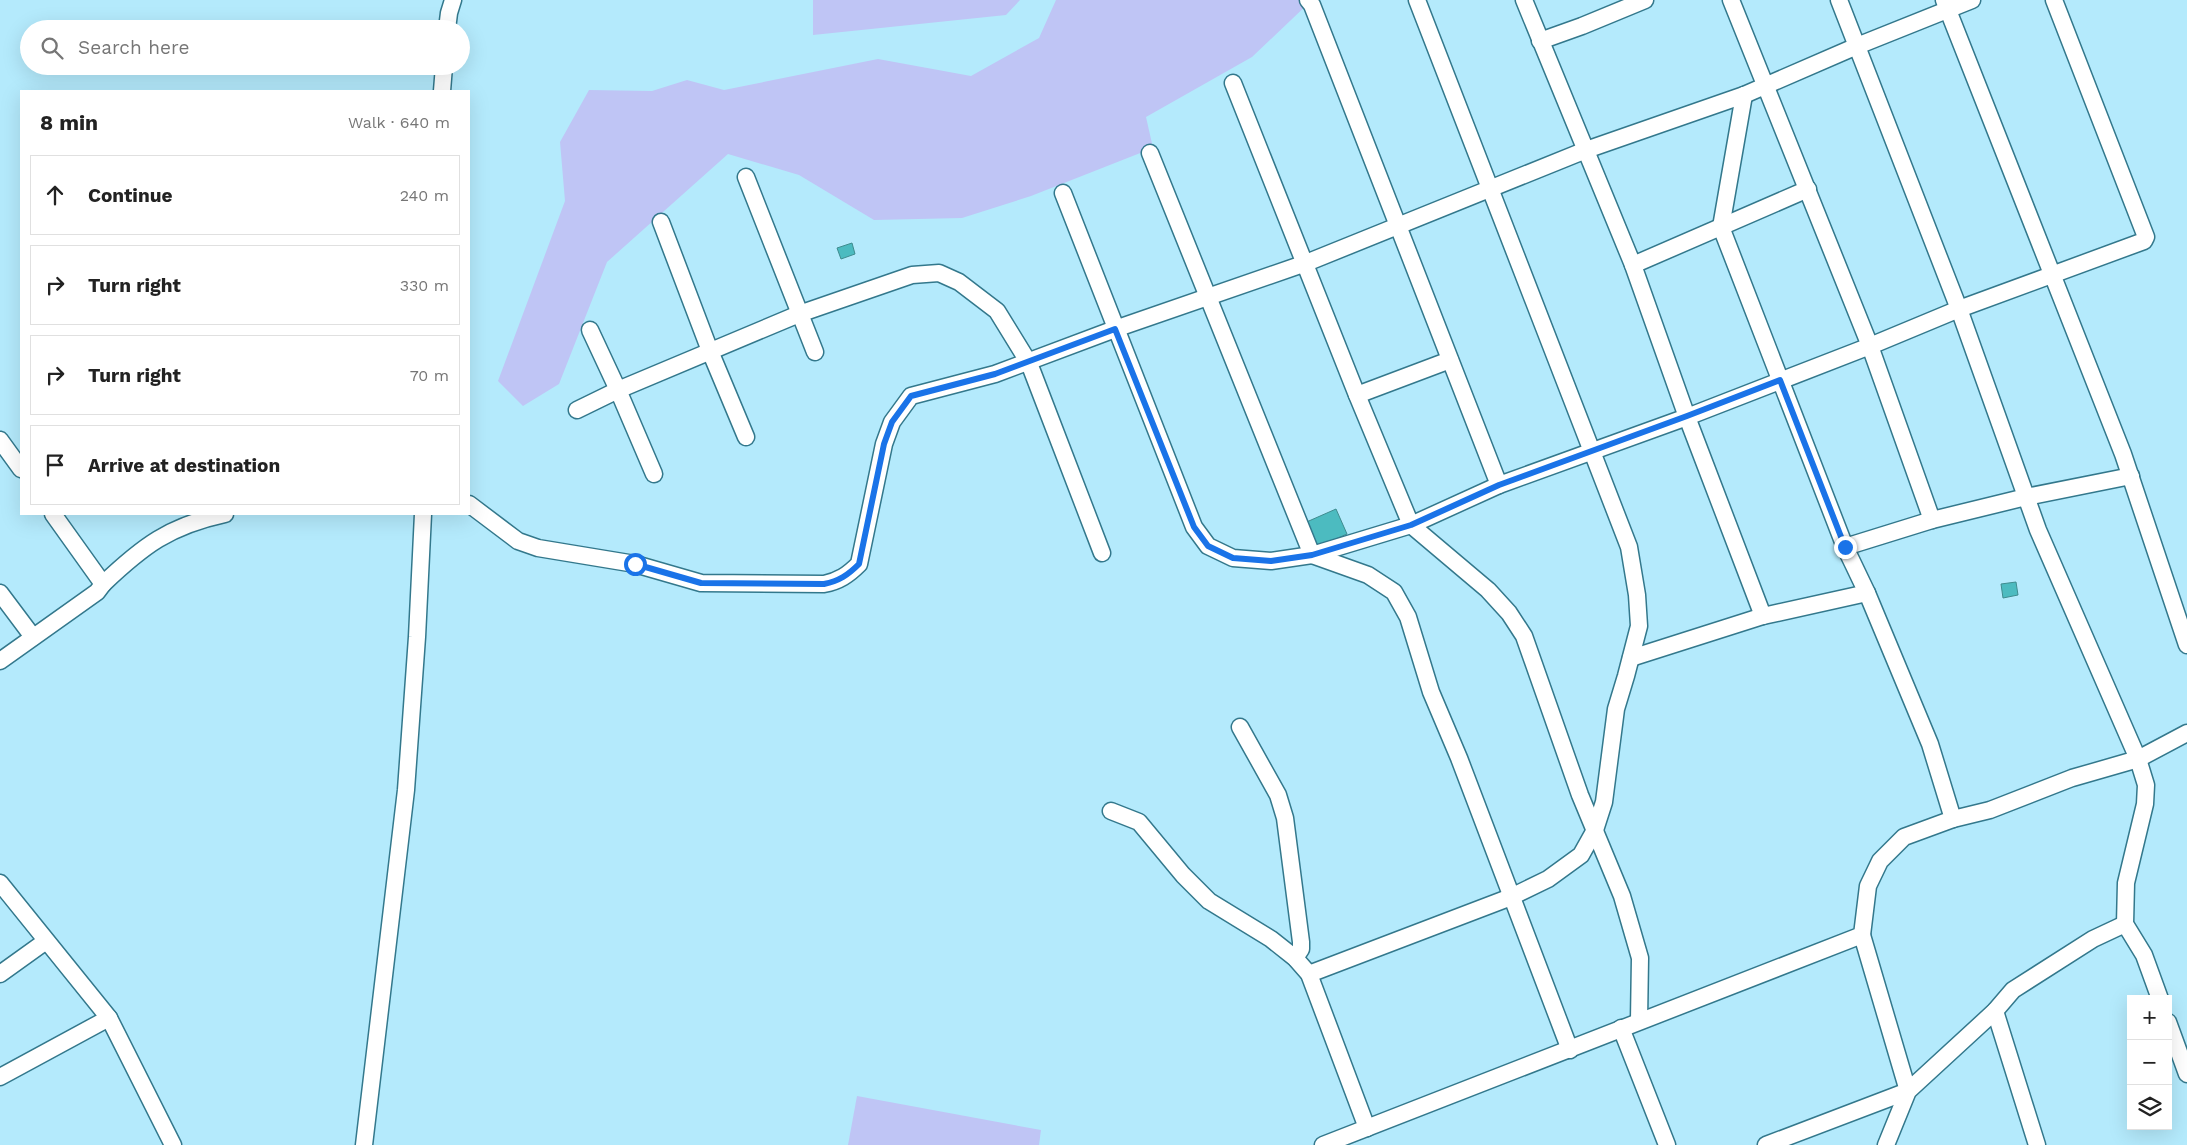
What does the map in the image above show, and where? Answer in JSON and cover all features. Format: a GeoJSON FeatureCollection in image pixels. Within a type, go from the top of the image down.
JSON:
{"type":"FeatureCollection","features":[{"type":"Feature","properties":{"kind":"street"},"geometry":{"type":"LineString","coordinates":[[449,20],[453,0]]}},
{"type":"Feature","properties":{"kind":"street"},"geometry":{"type":"LineString","coordinates":[[1308,0],[1399,225],[1499,485]]}},
{"type":"Feature","properties":{"kind":"street"},"geometry":{"type":"LineString","coordinates":[[1308,974],[1511,898],[1548,879],[1582,855],[1595,830],[1604,802],[1616,709],[1638,626],[1637,595],[1629,547],[1594,451],[1417,0]]}},
{"type":"Feature","properties":{"kind":"street"},"geometry":{"type":"LineString","coordinates":[[1524,0],[1633,265],[1687,416],[1763,616]]}},
{"type":"Feature","properties":{"kind":"street"},"geometry":{"type":"LineString","coordinates":[[1540,41],[1582,26],[1627,3],[1645,0]]}},
{"type":"Feature","properties":{"kind":"street"},"geometry":{"type":"LineString","coordinates":[[1730,0],[1870,346],[1932,520]]}},
{"type":"Feature","properties":{"kind":"street"},"geometry":{"type":"LineString","coordinates":[[1839,0],[1959,309],[2026,497],[2054,569],[2077,616],[2138,759],[2146,785],[2145,804],[2126,883],[2125,924],[2144,955],[2159,995]]}},
{"type":"Feature","properties":{"kind":"street"},"geometry":{"type":"LineString","coordinates":[[470,505],[518,541],[538,548],[635,564],[701,583],[824,584],[837,581],[859,564],[884,444],[892,422],[906,402],[917,394],[940,390],[1029,363],[1115,329],[1306,263],[1586,150],[1744,95],[1946,5],[1972,0]]}},
{"type":"Feature","properties":{"kind":"street"},"geometry":{"type":"LineString","coordinates":[[1063,193],[1194,527],[1208,546],[1233,558],[1271,561],[1312,555],[1411,525],[1499,485],[1870,346],[2052,273],[2140,244],[2146,237],[2054,0]]}},
{"type":"Feature","properties":{"kind":"street"},"geometry":{"type":"LineString","coordinates":[[1946,5],[2131,476],[2187,645]]}},
{"type":"Feature","properties":{"kind":"street"},"geometry":{"type":"LineString","coordinates":[[442,90],[443,75]]}},
{"type":"Feature","properties":{"kind":"street"},"geometry":{"type":"LineString","coordinates":[[1233,83],[1306,263],[1356,395],[1411,525],[1488,590],[1509,613],[1524,636],[1580,795],[1622,896],[1640,958],[1639,1021]]}},
{"type":"Feature","properties":{"kind":"street"},"geometry":{"type":"LineString","coordinates":[[1744,95],[1721,226],[1845,547],[1867,593],[1930,744],[1953,819]]}},
{"type":"Feature","properties":{"kind":"street"},"geometry":{"type":"LineString","coordinates":[[1150,154],[1312,555],[1368,575],[1394,592],[1408,617],[1431,692],[1459,758],[1570,1050]]}},
{"type":"Feature","properties":{"kind":"street"},"geometry":{"type":"LineString","coordinates":[[746,176],[815,352]]}},
{"type":"Feature","properties":{"kind":"street"},"geometry":{"type":"LineString","coordinates":[[1633,265],[1808,189]]}},
{"type":"Feature","properties":{"kind":"street"},"geometry":{"type":"LineString","coordinates":[[661,222],[710,351],[746,437]]}},
{"type":"Feature","properties":{"kind":"street"},"geometry":{"type":"LineString","coordinates":[[577,410],[618,390],[800,314],[912,275],[939,273],[959,282],[997,312],[1029,363],[1102,554]]}},
{"type":"Feature","properties":{"kind":"street"},"geometry":{"type":"LineString","coordinates":[[590,330],[654,474]]}},
{"type":"Feature","properties":{"kind":"street"},"geometry":{"type":"LineString","coordinates":[[1356,395],[1450,360]]}},
{"type":"Feature","properties":{"kind":"street"},"geometry":{"type":"LineString","coordinates":[[0,440],[20,468]]}},
{"type":"Feature","properties":{"kind":"street"},"geometry":{"type":"LineString","coordinates":[[1845,547],[1932,520],[2026,497],[2131,476]]}},
{"type":"Feature","properties":{"kind":"street"},"geometry":{"type":"LineString","coordinates":[[54,515],[103,584]]}},
{"type":"Feature","properties":{"kind":"street"},"geometry":{"type":"LineString","coordinates":[[0,661],[96,592],[133,556],[158,537],[178,527],[221,515]]}},
{"type":"Feature","properties":{"kind":"street"},"geometry":{"type":"LineString","coordinates":[[364,1145],[406,790],[417,637],[423,515]]}},
{"type":"Feature","properties":{"kind":"street"},"geometry":{"type":"LineString","coordinates":[[0,593],[33,637]]}},
{"type":"Feature","properties":{"kind":"street"},"geometry":{"type":"LineString","coordinates":[[1631,658],[1763,616],[1867,593]]}},
{"type":"Feature","properties":{"kind":"street"},"geometry":{"type":"LineString","coordinates":[[1240,727],[1278,796],[1285,818],[1301,942],[1301,950],[1295,958]]}},
{"type":"Feature","properties":{"kind":"street"},"geometry":{"type":"LineString","coordinates":[[1886,1145],[1908,1091],[1862,935],[1868,886],[1880,861],[1904,837],[1953,819],[1990,810],[2080,776],[2138,759],[2187,733]]}},
{"type":"Feature","properties":{"kind":"street"},"geometry":{"type":"LineString","coordinates":[[1111,811],[1139,822],[1183,875],[1209,901],[1271,939],[1295,958],[1308,974],[1367,1128]]}},
{"type":"Feature","properties":{"kind":"street"},"geometry":{"type":"LineString","coordinates":[[0,883],[109,1018],[174,1145]]}},
{"type":"Feature","properties":{"kind":"street"},"geometry":{"type":"LineString","coordinates":[[1766,1145],[1908,1091],[1995,1011],[2013,990],[2060,958],[2093,939],[2125,924]]}},
{"type":"Feature","properties":{"kind":"street"},"geometry":{"type":"LineString","coordinates":[[1323,1145],[1862,935]]}},
{"type":"Feature","properties":{"kind":"street"},"geometry":{"type":"LineString","coordinates":[[0,974],[46,941]]}},
{"type":"Feature","properties":{"kind":"street"},"geometry":{"type":"LineString","coordinates":[[1995,1011],[2038,1145]]}},
{"type":"Feature","properties":{"kind":"street"},"geometry":{"type":"LineString","coordinates":[[0,1077],[109,1018]]}},
{"type":"Feature","properties":{"kind":"street"},"geometry":{"type":"LineString","coordinates":[[1621,1028],[1667,1145]]}},
{"type":"Feature","properties":{"kind":"street"},"geometry":{"type":"LineString","coordinates":[[2172,1033],[2187,1074]]}},
{"type":"Feature","properties":{"kind":"shaded area"},"geometry":{"type":"Polygon","coordinates":[[[813,0],[1020,0],[1006,15],[813,35],[813,0]]]}},
{"type":"Feature","properties":{"kind":"shaded area"},"geometry":{"type":"Polygon","coordinates":[[[1056,0],[1312,0],[1252,57],[1146,117],[1153,148],[1031,196],[962,218],[874,220],[799,175],[728,154],[607,262],[559,384],[523,406],[498,381],[565,201],[560,142],[589,90],[652,91],[687,80],[724,90],[878,59],[971,76],[1039,38],[1056,0]]]}},
{"type":"Feature","properties":{"kind":"shaded area"},"geometry":{"type":"Polygon","coordinates":[[[857,1096],[1041,1130],[1039,1145],[848,1145],[857,1096]]]}},
{"type":"Feature","properties":{"kind":"building"},"geometry":{"type":"Polygon","coordinates":[[[852,243],[855,254],[841,259],[837,248],[852,243]]]}},
{"type":"Feature","properties":{"kind":"building"},"geometry":{"type":"Polygon","coordinates":[[[1336,509],[1347,534],[1313,549],[1302,524],[1336,509]]]}},
{"type":"Feature","properties":{"kind":"building"},"geometry":{"type":"Polygon","coordinates":[[[2016,582],[2018,595],[2003,598],[2001,584],[2016,582]]]}},
{"type":"Feature","properties":{"kind":"route"},"geometry":{"type":"LineString","coordinates":[[635,564],[701,583],[824,584],[837,581],[859,564],[884,444],[892,422],[911,396],[940,390],[1029,363],[1115,329],[1194,527],[1208,546],[1233,558],[1271,561],[1312,555],[1411,525],[1499,485],[1780,380],[1845,547]]}}]}
